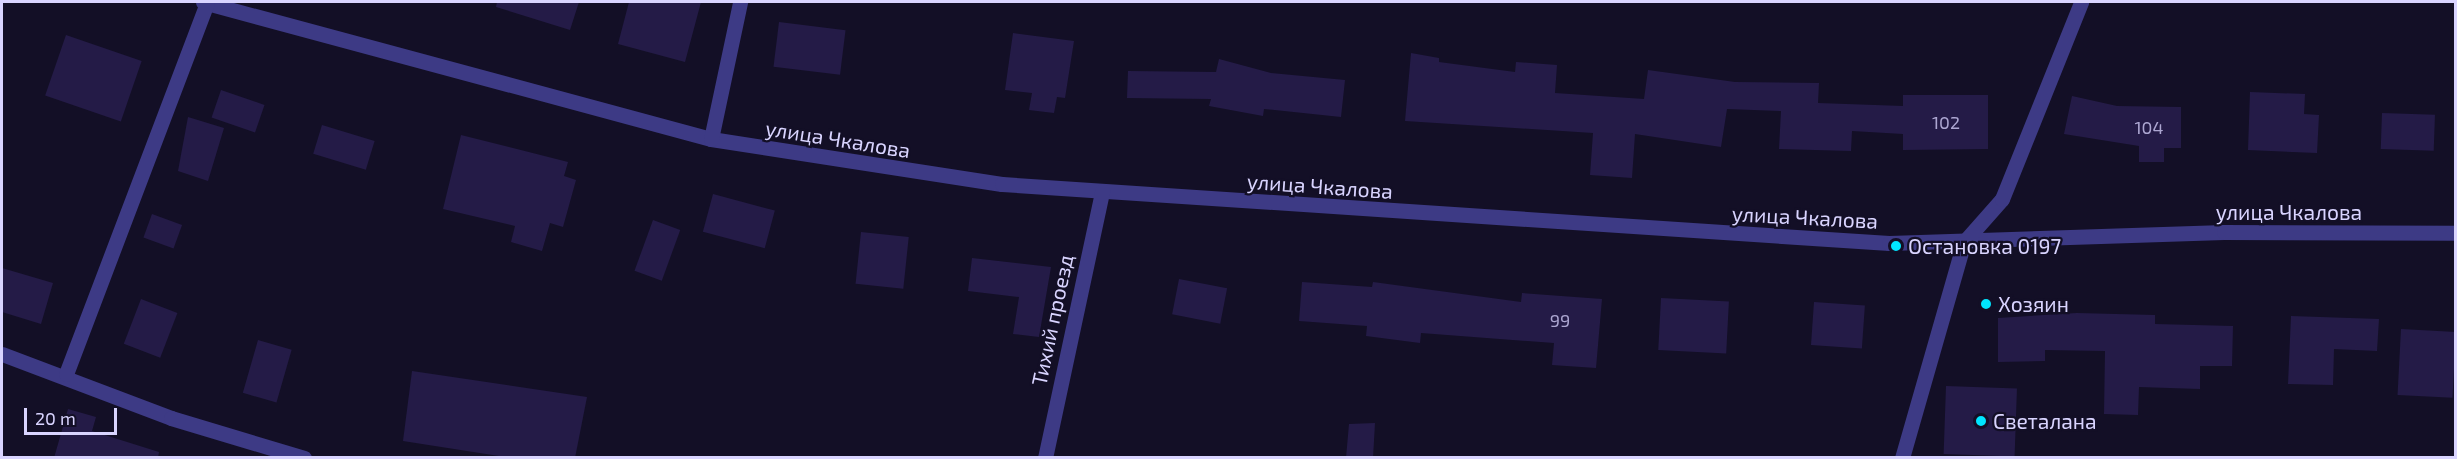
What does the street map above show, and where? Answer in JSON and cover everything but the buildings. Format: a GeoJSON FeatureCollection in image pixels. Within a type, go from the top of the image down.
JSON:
{"type":"FeatureCollection","features":[{"type":"Feature","properties":{"kind":"street"},"geometry":{"type":"LineString","coordinates":[[66,375],[205,2]]}},
{"type":"Feature","properties":{"kind":"street","name":"улица Чкалова"},"geometry":{"type":"LineString","coordinates":[[205,2],[711,140],[905,172],[1102,191],[1798,239],[1964,242],[2224,232],[2456,233]]}},
{"type":"Feature","properties":{"kind":"street"},"geometry":{"type":"LineString","coordinates":[[711,140],[740,2]]}},
{"type":"Feature","properties":{"kind":"street"},"geometry":{"type":"LineString","coordinates":[[1902,458],[1964,242],[2002,199],[2080,2]]}},
{"type":"Feature","properties":{"kind":"street","name":"Тихий проезд"},"geometry":{"type":"LineString","coordinates":[[1046,458],[1102,191]]}},
{"type":"Feature","properties":{"kind":"street"},"geometry":{"type":"LineString","coordinates":[[2,354],[66,375],[171,418],[304,458]]}},
{"type":"Feature","properties":{"kind":"place","name":"Остановка 0197"},"geometry":{"type":"Point","coordinates":[1896,246]}},
{"type":"Feature","properties":{"kind":"place","name":"Хозяин"},"geometry":{"type":"Point","coordinates":[1986,304]}},
{"type":"Feature","properties":{"kind":"place","name":"Светалана"},"geometry":{"type":"Point","coordinates":[1981,421]}}]}
